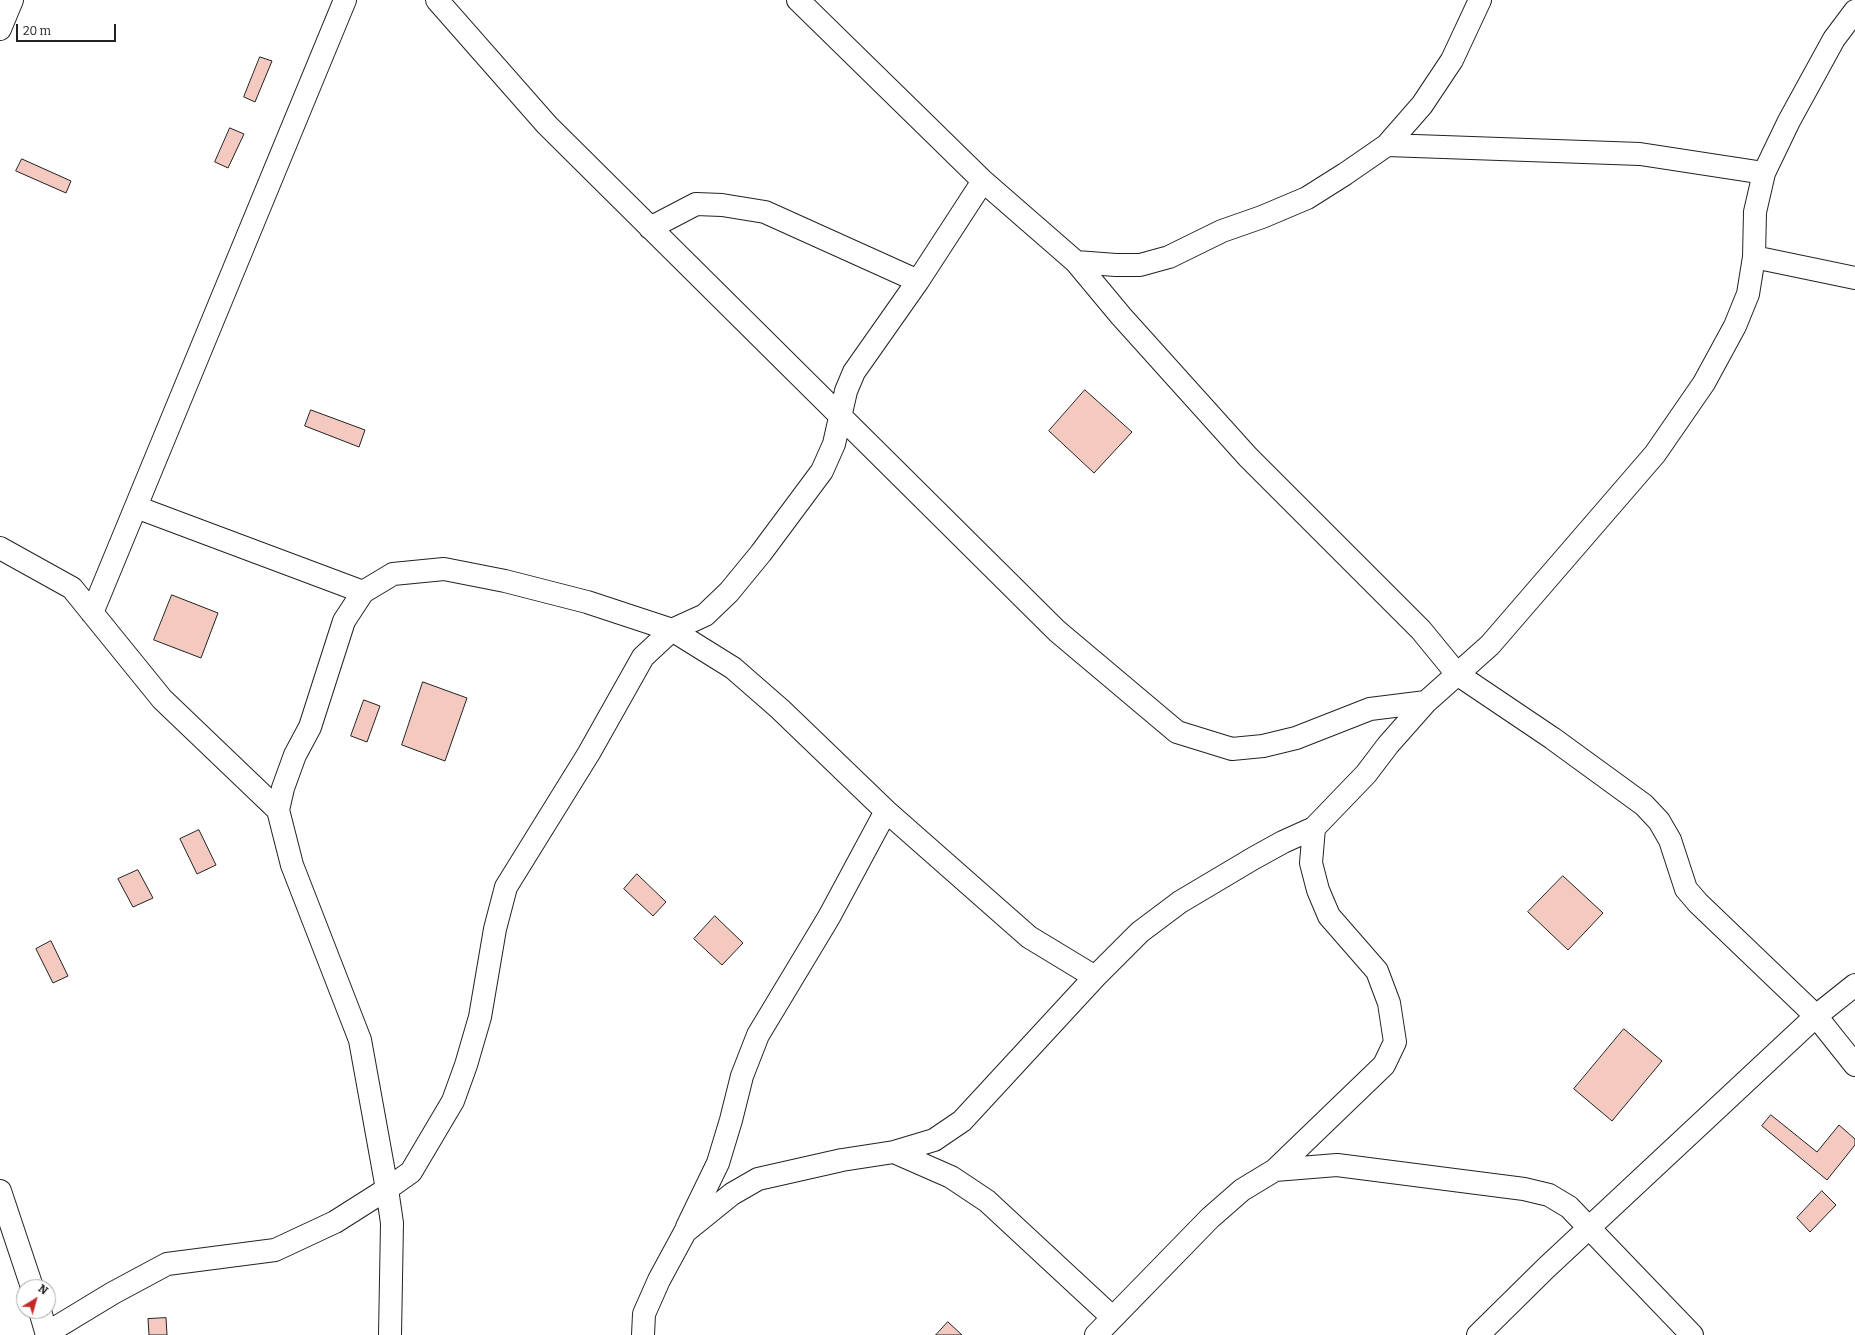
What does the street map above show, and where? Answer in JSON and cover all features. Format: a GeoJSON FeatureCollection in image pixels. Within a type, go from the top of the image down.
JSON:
{"type":"FeatureCollection","features":[{"type":"Feature","properties":{"kind":"street"},"geometry":{"type":"LineString","coordinates":[[0,29],[12,0]]}},
{"type":"Feature","properties":{"kind":"street"},"geometry":{"type":"LineString","coordinates":[[92,613],[345,0]]}},
{"type":"Feature","properties":{"kind":"street"},"geometry":{"type":"LineString","coordinates":[[437,0],[547,125],[841,415],[1057,631],[1177,732],[1232,749],[1263,746],[1296,738],[1370,709],[1426,702]]}},
{"type":"Feature","properties":{"kind":"street"},"geometry":{"type":"LineString","coordinates":[[798,0],[983,181],[1076,262],[1121,316],[1248,457],[1421,630],[1457,674],[1552,738],[1644,805],[1659,821],[1670,840],[1686,889],[1698,904],[1816,1016],[1855,1065]]}},
{"type":"Feature","properties":{"kind":"street"},"geometry":{"type":"LineString","coordinates":[[1076,262],[1140,265],[1169,257],[1222,231],[1262,217],[1307,198],[1387,145],[1422,105],[1452,60],[1480,0]]}},
{"type":"Feature","properties":{"kind":"street"},"geometry":{"type":"LineString","coordinates":[[685,1232],[732,1194],[758,1179],[842,1160],[894,1152],[934,1140],[962,1121],[1095,977],[1140,932],[1180,902],[1254,858],[1283,842],[1314,828],[1366,774],[1388,745],[1426,702],[1490,645],[1656,454],[1704,383],[1735,326],[1748,294],[1754,257],[1755,212],[1764,173],[1789,121],[1834,39],[1855,11]]}},
{"type":"Feature","properties":{"kind":"street"},"geometry":{"type":"LineString","coordinates":[[1387,145],[1640,154],[1764,173]]}},
{"type":"Feature","properties":{"kind":"street"},"geometry":{"type":"LineString","coordinates":[[42,1319],[47,1334],[113,1293],[167,1264],[275,1250],[335,1222],[411,1172],[453,1101],[466,1065],[480,1017],[496,929],[506,887],[589,753],[643,657],[672,630],[705,615],[729,592],[761,553],[822,471],[834,444],[846,391],[854,372],[918,281],[983,181]]}},
{"type":"Feature","properties":{"kind":"street"},"geometry":{"type":"LineString","coordinates":[[650,228],[696,204],[722,205],[765,212],[918,281]]}},
{"type":"Feature","properties":{"kind":"street"},"geometry":{"type":"LineString","coordinates":[[1754,257],[1855,278]]}},
{"type":"Feature","properties":{"kind":"street"},"geometry":{"type":"LineString","coordinates":[[136,507],[363,592]]}},
{"type":"Feature","properties":{"kind":"street"},"geometry":{"type":"LineString","coordinates":[[0,548],[72,588],[162,699],[278,810]]}},
{"type":"Feature","properties":{"kind":"street"},"geometry":{"type":"LineString","coordinates":[[390,1335],[392,1223],[360,1040],[292,864],[278,810],[295,755],[312,721],[344,621],[363,592],[392,574],[444,569],[505,581],[587,602],[672,630],[733,668],[780,709],[886,811],[1029,937],[1095,977]]}},
{"type":"Feature","properties":{"kind":"street"},"geometry":{"type":"LineString","coordinates":[[643,1335],[644,1314],[659,1280],[685,1232],[718,1163],[742,1076],[758,1035],[829,917],[886,811]]}},
{"type":"Feature","properties":{"kind":"street"},"geometry":{"type":"LineString","coordinates":[[1096,1335],[1210,1218],[1242,1190],[1275,1170],[1384,1065],[1395,1042],[1388,1003],[1376,971],[1329,916],[1318,890],[1311,863],[1314,828]]}},
{"type":"Feature","properties":{"kind":"street"},"geometry":{"type":"LineString","coordinates":[[1478,1335],[1588,1228],[1816,1016],[1855,984]]}},
{"type":"Feature","properties":{"kind":"street"},"geometry":{"type":"LineString","coordinates":[[894,1152],[951,1177],[987,1201],[1112,1317]]}},
{"type":"Feature","properties":{"kind":"street"},"geometry":{"type":"LineString","coordinates":[[1275,1170],[1337,1165],[1524,1189],[1549,1195],[1569,1207],[1692,1335]]}},
{"type":"Feature","properties":{"kind":"street"},"geometry":{"type":"LineString","coordinates":[[0,1191],[29,1279]]}},
{"type":"Feature","properties":{"kind":"building"},"geometry":{"type":"Polygon","coordinates":[[[260,57],[272,61],[255,102],[244,97],[260,57]]]}},
{"type":"Feature","properties":{"kind":"building"},"geometry":{"type":"Polygon","coordinates":[[[230,128],[244,134],[228,168],[215,162],[230,128]]]}},
{"type":"Feature","properties":{"kind":"building"},"geometry":{"type":"Polygon","coordinates":[[[22,159],[71,181],[66,193],[16,171],[22,159]]]}},
{"type":"Feature","properties":{"kind":"building"},"geometry":{"type":"Polygon","coordinates":[[[1085,390],[1132,432],[1094,473],[1049,431],[1085,390]]]}},
{"type":"Feature","properties":{"kind":"building"},"geometry":{"type":"Polygon","coordinates":[[[311,410],[365,430],[359,447],[305,426],[311,410]]]}},
{"type":"Feature","properties":{"kind":"building"},"geometry":{"type":"Polygon","coordinates":[[[172,595],[218,613],[201,658],[154,640],[172,595]]]}},
{"type":"Feature","properties":{"kind":"building"},"geometry":{"type":"Polygon","coordinates":[[[423,682],[467,698],[445,761],[402,745],[423,682]]]}},
{"type":"Feature","properties":{"kind":"building"},"geometry":{"type":"Polygon","coordinates":[[[364,700],[380,706],[367,742],[351,736],[364,700]]]}},
{"type":"Feature","properties":{"kind":"building"},"geometry":{"type":"Polygon","coordinates":[[[199,830],[216,865],[197,874],[180,839],[199,830]]]}},
{"type":"Feature","properties":{"kind":"building"},"geometry":{"type":"Polygon","coordinates":[[[138,870],[153,898],[133,907],[118,879],[138,870]]]}},
{"type":"Feature","properties":{"kind":"building"},"geometry":{"type":"Polygon","coordinates":[[[637,874],[666,902],[653,916],[624,889],[637,874]]]}},
{"type":"Feature","properties":{"kind":"building"},"geometry":{"type":"Polygon","coordinates":[[[1563,876],[1603,913],[1568,950],[1528,912],[1563,876]]]}},
{"type":"Feature","properties":{"kind":"building"},"geometry":{"type":"Polygon","coordinates":[[[715,916],[743,943],[722,965],[694,939],[715,916]]]}},
{"type":"Feature","properties":{"kind":"building"},"geometry":{"type":"Polygon","coordinates":[[[51,941],[68,976],[53,983],[36,949],[51,941]]]}},
{"type":"Feature","properties":{"kind":"building"},"geometry":{"type":"Polygon","coordinates":[[[1624,1029],[1662,1061],[1612,1121],[1574,1089],[1624,1029]]]}},
{"type":"Feature","properties":{"kind":"building"},"geometry":{"type":"Polygon","coordinates":[[[1771,1115],[1817,1152],[1839,1125],[1855,1139],[1855,1145],[1827,1180],[1762,1126],[1771,1115]]]}},
{"type":"Feature","properties":{"kind":"building"},"geometry":{"type":"Polygon","coordinates":[[[1822,1191],[1836,1205],[1810,1232],[1797,1218],[1822,1191]]]}},
{"type":"Feature","properties":{"kind":"building"},"geometry":{"type":"Polygon","coordinates":[[[166,1318],[167,1335],[149,1335],[148,1319],[166,1318]]]}},
{"type":"Feature","properties":{"kind":"building"},"geometry":{"type":"Polygon","coordinates":[[[948,1322],[962,1335],[936,1335],[948,1322]]]}}]}
